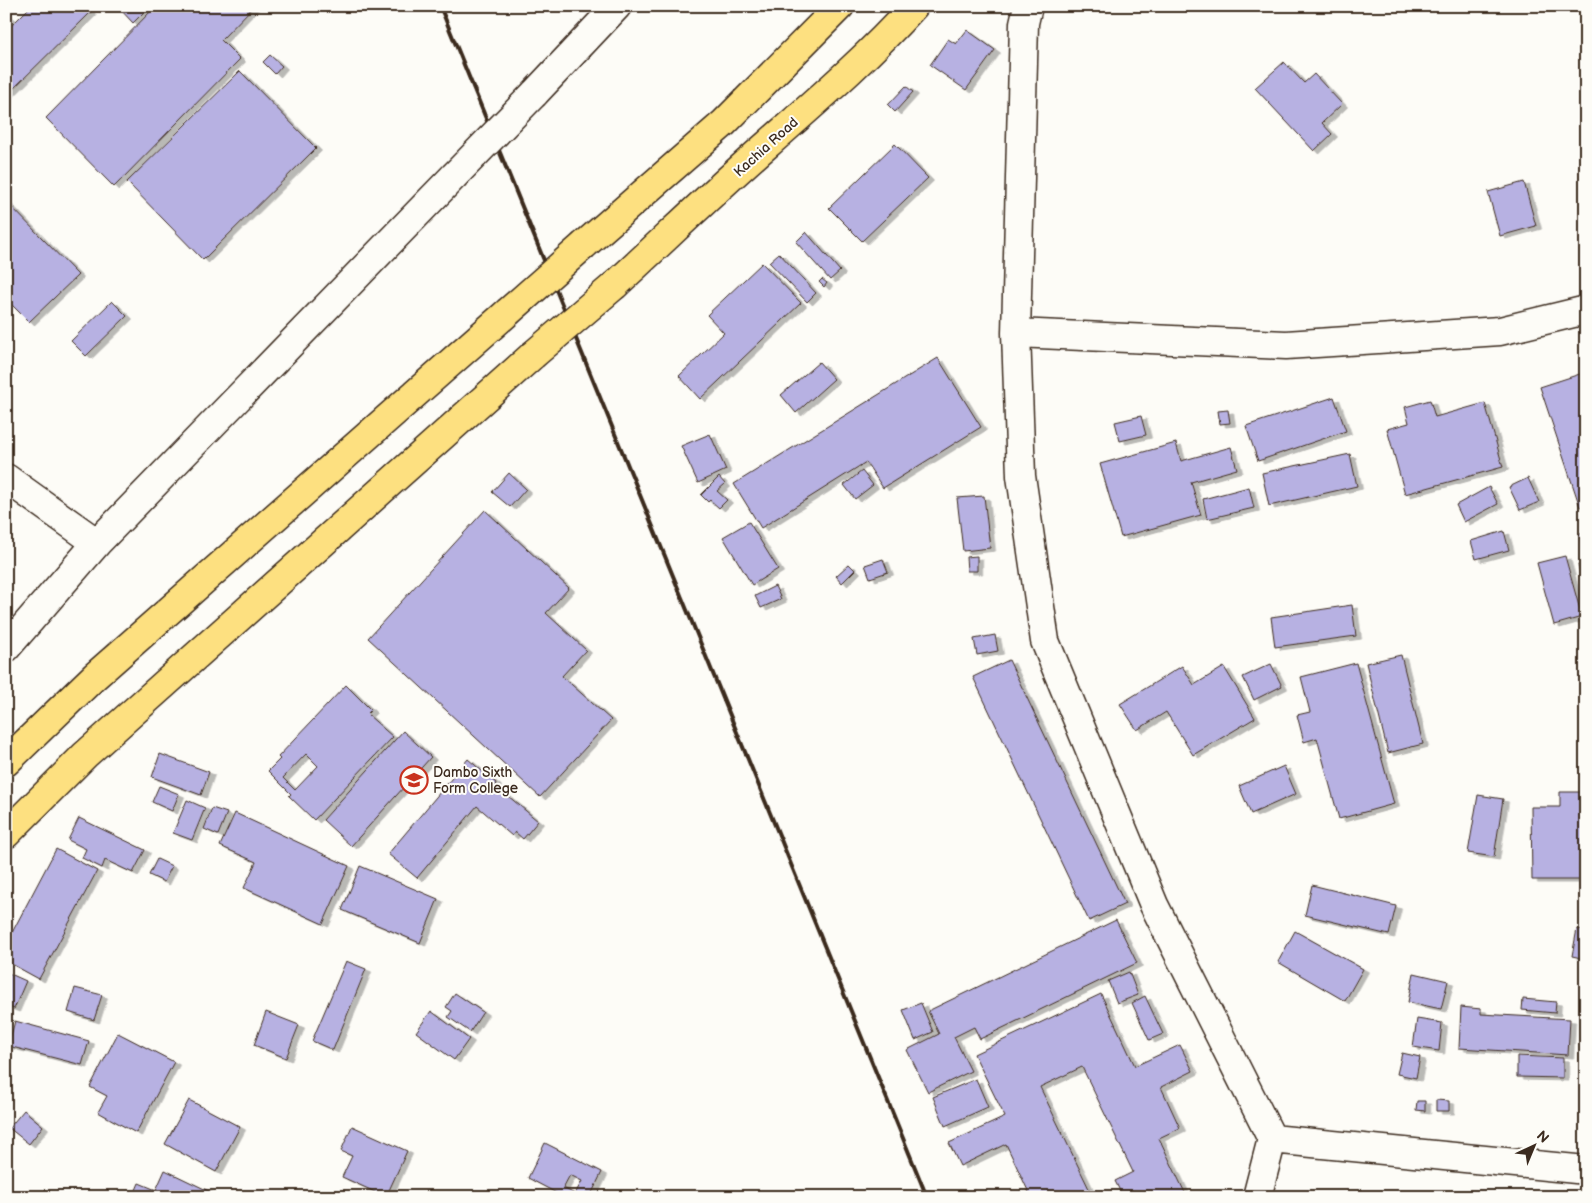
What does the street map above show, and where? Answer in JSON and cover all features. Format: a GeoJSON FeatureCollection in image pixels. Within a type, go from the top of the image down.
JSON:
{"type":"FeatureCollection","features":[{"type":"Feature","properties":{"kind":"main road"},"geometry":{"type":"LineString","coordinates":[[6,762],[95,676],[724,123],[840,6]]}},
{"type":"Feature","properties":{"kind":"main road","name":"Kachia Road"},"geometry":{"type":"LineString","coordinates":[[6,834],[100,742],[615,284],[767,145],[838,84],[887,36],[914,6]]}},
{"type":"Feature","properties":{"kind":"street"},"geometry":{"type":"LineString","coordinates":[[6,648],[97,543],[534,94],[617,6]]}},
{"type":"Feature","properties":{"kind":"street"},"geometry":{"type":"LineString","coordinates":[[1021,12],[1016,333],[1021,476],[1045,641],[1154,905],[1272,1139],[1257,1197]]}},
{"type":"Feature","properties":{"kind":"street"},"geometry":{"type":"LineString","coordinates":[[1016,333],[1286,344],[1500,331],[1586,310]]}},
{"type":"Feature","properties":{"kind":"street"},"geometry":{"type":"LineString","coordinates":[[6,478],[97,543]]}},
{"type":"Feature","properties":{"kind":"street"},"geometry":{"type":"LineString","coordinates":[[1272,1139],[1586,1170]]}},
{"type":"Feature","properties":{"kind":"building"},"geometry":{"type":"Polygon","coordinates":[[[31,6],[85,6],[91,12],[6,96],[6,31],[31,6]]]}},
{"type":"Feature","properties":{"kind":"building"},"geometry":{"type":"Polygon","coordinates":[[[121,6],[150,6],[133,23],[119,8],[121,6]]]}},
{"type":"Feature","properties":{"kind":"building"},"geometry":{"type":"Polygon","coordinates":[[[156,6],[254,6],[221,40],[240,59],[114,187],[46,118],[156,6]]]}},
{"type":"Feature","properties":{"kind":"building"},"geometry":{"type":"Polygon","coordinates":[[[6,13],[13,20],[6,26],[6,13]]]}},
{"type":"Feature","properties":{"kind":"building"},"geometry":{"type":"Polygon","coordinates":[[[967,30],[995,50],[966,90],[930,65],[948,39],[956,44],[967,30]]]}},
{"type":"Feature","properties":{"kind":"building"},"geometry":{"type":"Polygon","coordinates":[[[270,55],[282,66],[275,74],[263,62],[270,55]]]}},
{"type":"Feature","properties":{"kind":"building"},"geometry":{"type":"Polygon","coordinates":[[[1284,62],[1304,83],[1314,74],[1342,104],[1322,123],[1332,134],[1314,151],[1255,88],[1284,62]]]}},
{"type":"Feature","properties":{"kind":"building"},"geometry":{"type":"Polygon","coordinates":[[[240,71],[316,148],[203,260],[127,182],[240,71]]]}},
{"type":"Feature","properties":{"kind":"building"},"geometry":{"type":"Polygon","coordinates":[[[906,86],[913,92],[895,112],[888,105],[906,86]]]}},
{"type":"Feature","properties":{"kind":"building"},"geometry":{"type":"Polygon","coordinates":[[[895,144],[928,178],[862,241],[829,208],[895,144]]]}},
{"type":"Feature","properties":{"kind":"building"},"geometry":{"type":"Polygon","coordinates":[[[1524,182],[1536,226],[1500,236],[1488,192],[1524,182]]]}},
{"type":"Feature","properties":{"kind":"building"},"geometry":{"type":"Polygon","coordinates":[[[6,201],[78,275],[29,322],[6,299],[6,201]]]}},
{"type":"Feature","properties":{"kind":"building"},"geometry":{"type":"Polygon","coordinates":[[[806,232],[840,271],[830,280],[796,242],[806,232]]]}},
{"type":"Feature","properties":{"kind":"building"},"geometry":{"type":"Polygon","coordinates":[[[779,253],[816,293],[807,302],[769,262],[779,253]]]}},
{"type":"Feature","properties":{"kind":"building"},"geometry":{"type":"Polygon","coordinates":[[[762,263],[801,303],[700,399],[679,376],[724,333],[707,315],[762,263]]]}},
{"type":"Feature","properties":{"kind":"building"},"geometry":{"type":"Polygon","coordinates":[[[822,279],[827,283],[824,287],[819,282],[822,279]]]}},
{"type":"Feature","properties":{"kind":"building"},"geometry":{"type":"Polygon","coordinates":[[[112,301],[127,316],[86,356],[71,341],[112,301]]]}},
{"type":"Feature","properties":{"kind":"building"},"geometry":{"type":"Polygon","coordinates":[[[938,358],[981,427],[883,488],[866,462],[761,528],[734,484],[938,358]]]}},
{"type":"Feature","properties":{"kind":"building"},"geometry":{"type":"Polygon","coordinates":[[[819,362],[834,379],[796,413],[781,395],[819,362]]]}},
{"type":"Feature","properties":{"kind":"building"},"geometry":{"type":"Polygon","coordinates":[[[1586,372],[1586,505],[1580,507],[1540,387],[1586,372]]]}},
{"type":"Feature","properties":{"kind":"building"},"geometry":{"type":"Polygon","coordinates":[[[1334,397],[1346,431],[1258,461],[1246,426],[1334,397]]]}},
{"type":"Feature","properties":{"kind":"building"},"geometry":{"type":"Polygon","coordinates":[[[1430,400],[1435,417],[1485,403],[1503,467],[1405,494],[1387,429],[1409,423],[1405,407],[1430,400]]]}},
{"type":"Feature","properties":{"kind":"building"},"geometry":{"type":"Polygon","coordinates":[[[1228,410],[1230,423],[1220,424],[1218,411],[1228,410]]]}},
{"type":"Feature","properties":{"kind":"building"},"geometry":{"type":"Polygon","coordinates":[[[1141,416],[1146,435],[1120,441],[1115,422],[1141,416]]]}},
{"type":"Feature","properties":{"kind":"building"},"geometry":{"type":"Polygon","coordinates":[[[710,434],[726,470],[698,483],[681,446],[710,434]]]}},
{"type":"Feature","properties":{"kind":"building"},"geometry":{"type":"Polygon","coordinates":[[[1176,443],[1181,461],[1231,447],[1237,469],[1191,482],[1201,515],[1121,537],[1100,464],[1176,443]]]}},
{"type":"Feature","properties":{"kind":"building"},"geometry":{"type":"Polygon","coordinates":[[[1350,454],[1357,486],[1269,506],[1262,473],[1350,454]]]}},
{"type":"Feature","properties":{"kind":"building"},"geometry":{"type":"Polygon","coordinates":[[[862,471],[873,485],[855,499],[844,485],[862,471]]]}},
{"type":"Feature","properties":{"kind":"building"},"geometry":{"type":"Polygon","coordinates":[[[509,473],[526,489],[510,507],[492,492],[509,473]]]}},
{"type":"Feature","properties":{"kind":"building"},"geometry":{"type":"Polygon","coordinates":[[[719,477],[725,484],[717,491],[727,500],[719,508],[710,500],[708,502],[701,495],[719,477]]]}},
{"type":"Feature","properties":{"kind":"building"},"geometry":{"type":"Polygon","coordinates":[[[1528,478],[1539,502],[1520,510],[1509,487],[1528,478]]]}},
{"type":"Feature","properties":{"kind":"building"},"geometry":{"type":"Polygon","coordinates":[[[1249,487],[1254,508],[1207,519],[1203,499],[1249,487]]]}},
{"type":"Feature","properties":{"kind":"building"},"geometry":{"type":"Polygon","coordinates":[[[1489,487],[1498,504],[1464,522],[1456,505],[1489,487]]]}},
{"type":"Feature","properties":{"kind":"building"},"geometry":{"type":"Polygon","coordinates":[[[984,496],[990,548],[963,551],[957,498],[984,496]]]}},
{"type":"Feature","properties":{"kind":"building"},"geometry":{"type":"Polygon","coordinates":[[[485,510],[569,588],[546,613],[586,650],[562,676],[611,720],[540,797],[368,638],[485,510]]]}},
{"type":"Feature","properties":{"kind":"building"},"geometry":{"type":"Polygon","coordinates":[[[749,522],[778,569],[752,585],[723,537],[749,522]]]}},
{"type":"Feature","properties":{"kind":"building"},"geometry":{"type":"Polygon","coordinates":[[[1504,531],[1509,550],[1476,559],[1471,541],[1504,531]]]}},
{"type":"Feature","properties":{"kind":"building"},"geometry":{"type":"Polygon","coordinates":[[[1586,533],[1586,560],[1579,534],[1586,533]]]}},
{"type":"Feature","properties":{"kind":"building"},"geometry":{"type":"Polygon","coordinates":[[[977,556],[977,571],[967,571],[966,557],[977,556]]]}},
{"type":"Feature","properties":{"kind":"building"},"geometry":{"type":"Polygon","coordinates":[[[1565,556],[1582,617],[1554,625],[1537,563],[1565,556]]]}},
{"type":"Feature","properties":{"kind":"building"},"geometry":{"type":"Polygon","coordinates":[[[883,559],[888,572],[870,578],[865,565],[883,559]]]}},
{"type":"Feature","properties":{"kind":"building"},"geometry":{"type":"Polygon","coordinates":[[[1586,563],[1586,596],[1578,565],[1586,563]]]}},
{"type":"Feature","properties":{"kind":"building"},"geometry":{"type":"Polygon","coordinates":[[[849,564],[855,570],[842,583],[836,576],[849,564]]]}},
{"type":"Feature","properties":{"kind":"building"},"geometry":{"type":"Polygon","coordinates":[[[775,586],[781,599],[761,608],[755,596],[775,586]]]}},
{"type":"Feature","properties":{"kind":"building"},"geometry":{"type":"Polygon","coordinates":[[[1352,605],[1356,636],[1275,647],[1271,617],[1352,605]]]}},
{"type":"Feature","properties":{"kind":"building"},"geometry":{"type":"Polygon","coordinates":[[[995,635],[998,651],[977,655],[974,639],[995,635]]]}},
{"type":"Feature","properties":{"kind":"building"},"geometry":{"type":"Polygon","coordinates":[[[1401,655],[1423,744],[1388,753],[1366,663],[1401,655]]]}},
{"type":"Feature","properties":{"kind":"building"},"geometry":{"type":"Polygon","coordinates":[[[1009,660],[1125,904],[1089,921],[973,677],[1009,660]]]}},
{"type":"Feature","properties":{"kind":"building"},"geometry":{"type":"Polygon","coordinates":[[[1356,663],[1394,804],[1339,819],[1317,738],[1304,742],[1297,715],[1310,712],[1301,677],[1356,663]]]}},
{"type":"Feature","properties":{"kind":"building"},"geometry":{"type":"Polygon","coordinates":[[[1271,664],[1282,686],[1254,700],[1243,677],[1271,664]]]}},
{"type":"Feature","properties":{"kind":"building"},"geometry":{"type":"Polygon","coordinates":[[[1182,666],[1194,685],[1224,667],[1255,718],[1193,755],[1166,712],[1137,730],[1120,704],[1182,666]]]}},
{"type":"Feature","properties":{"kind":"building"},"geometry":{"type":"Polygon","coordinates":[[[346,685],[371,710],[367,714],[393,737],[314,820],[289,796],[291,794],[268,771],[280,759],[278,757],[346,685]],[[306,754],[283,778],[295,790],[318,766],[306,754]]]}},
{"type":"Feature","properties":{"kind":"building"},"geometry":{"type":"Polygon","coordinates":[[[403,731],[431,757],[351,846],[323,820],[403,731]]]}},
{"type":"Feature","properties":{"kind":"building"},"geometry":{"type":"Polygon","coordinates":[[[160,754],[209,772],[201,795],[152,777],[160,754]]]}},
{"type":"Feature","properties":{"kind":"building"},"geometry":{"type":"Polygon","coordinates":[[[468,759],[496,783],[495,785],[538,821],[523,839],[515,832],[512,836],[477,806],[417,878],[388,854],[468,759]]]}},
{"type":"Feature","properties":{"kind":"building"},"geometry":{"type":"Polygon","coordinates":[[[1284,766],[1296,794],[1251,814],[1239,786],[1284,766]]]}},
{"type":"Feature","properties":{"kind":"building"},"geometry":{"type":"Polygon","coordinates":[[[159,786],[179,794],[172,811],[152,802],[159,786]]]}},
{"type":"Feature","properties":{"kind":"building"},"geometry":{"type":"Polygon","coordinates":[[[1560,792],[1583,792],[1583,818],[1586,818],[1586,880],[1532,880],[1531,807],[1560,807],[1560,792]]]}},
{"type":"Feature","properties":{"kind":"building"},"geometry":{"type":"Polygon","coordinates":[[[1478,795],[1503,799],[1494,857],[1468,853],[1478,795]]]}},
{"type":"Feature","properties":{"kind":"building"},"geometry":{"type":"Polygon","coordinates":[[[187,800],[205,808],[192,840],[173,833],[187,800]]]}},
{"type":"Feature","properties":{"kind":"building"},"geometry":{"type":"Polygon","coordinates":[[[212,808],[227,813],[218,835],[204,829],[212,808]]]}},
{"type":"Feature","properties":{"kind":"building"},"geometry":{"type":"Polygon","coordinates":[[[235,813],[349,866],[323,924],[244,888],[256,862],[220,846],[235,813]]]}},
{"type":"Feature","properties":{"kind":"building"},"geometry":{"type":"Polygon","coordinates":[[[79,818],[145,850],[133,873],[105,860],[102,868],[82,858],[86,849],[68,840],[79,818]]]}},
{"type":"Feature","properties":{"kind":"building"},"geometry":{"type":"Polygon","coordinates":[[[56,849],[97,871],[39,979],[6,961],[6,944],[56,849]]]}},
{"type":"Feature","properties":{"kind":"building"},"geometry":{"type":"Polygon","coordinates":[[[157,859],[172,866],[164,882],[149,875],[157,859]]]}},
{"type":"Feature","properties":{"kind":"building"},"geometry":{"type":"Polygon","coordinates":[[[360,866],[438,899],[420,943],[342,910],[360,866]]]}},
{"type":"Feature","properties":{"kind":"building"},"geometry":{"type":"Polygon","coordinates":[[[1312,885],[1396,906],[1389,935],[1305,915],[1312,885]]]}},
{"type":"Feature","properties":{"kind":"building"},"geometry":{"type":"Polygon","coordinates":[[[1116,920],[1137,963],[980,1039],[974,1027],[954,1037],[971,1071],[928,1092],[907,1050],[939,1034],[928,1011],[1116,920]]]}},
{"type":"Feature","properties":{"kind":"building"},"geometry":{"type":"Polygon","coordinates":[[[1577,929],[1586,930],[1586,959],[1572,956],[1577,929]]]}},
{"type":"Feature","properties":{"kind":"building"},"geometry":{"type":"Polygon","coordinates":[[[1295,931],[1363,969],[1345,1001],[1278,962],[1295,931]]]}},
{"type":"Feature","properties":{"kind":"building"},"geometry":{"type":"Polygon","coordinates":[[[346,961],[366,969],[333,1050],[312,1041],[346,961]]]}},
{"type":"Feature","properties":{"kind":"building"},"geometry":{"type":"Polygon","coordinates":[[[6,972],[26,981],[14,1009],[6,1006],[6,972]]]}},
{"type":"Feature","properties":{"kind":"building"},"geometry":{"type":"Polygon","coordinates":[[[1129,972],[1138,995],[1117,1003],[1108,981],[1129,972]]]}},
{"type":"Feature","properties":{"kind":"building"},"geometry":{"type":"Polygon","coordinates":[[[1414,973],[1448,981],[1441,1009],[1408,1002],[1414,973]]]}},
{"type":"Feature","properties":{"kind":"building"},"geometry":{"type":"Polygon","coordinates":[[[75,988],[102,995],[94,1020],[68,1012],[75,988]]]}},
{"type":"Feature","properties":{"kind":"building"},"geometry":{"type":"Polygon","coordinates":[[[455,993],[483,1012],[470,1032],[448,1017],[452,1011],[446,1007],[455,993]]]}},
{"type":"Feature","properties":{"kind":"building"},"geometry":{"type":"Polygon","coordinates":[[[1101,994],[1135,1066],[1180,1045],[1193,1071],[1161,1087],[1180,1128],[1159,1138],[1187,1197],[1123,1197],[1115,1181],[1133,1172],[1082,1067],[1040,1087],[1093,1197],[1031,1197],[1006,1144],[960,1166],[949,1143],[1005,1117],[974,1054],[1101,994]]]}},
{"type":"Feature","properties":{"kind":"building"},"geometry":{"type":"Polygon","coordinates":[[[1145,996],[1163,1034],[1149,1040],[1132,1003],[1145,996]]]}},
{"type":"Feature","properties":{"kind":"building"},"geometry":{"type":"Polygon","coordinates":[[[1523,999],[1556,1002],[1555,1013],[1522,1010],[1523,999]]]}},
{"type":"Feature","properties":{"kind":"building"},"geometry":{"type":"Polygon","coordinates":[[[921,1003],[933,1032],[915,1040],[903,1010],[921,1003]]]}},
{"type":"Feature","properties":{"kind":"building"},"geometry":{"type":"Polygon","coordinates":[[[1461,1007],[1481,1009],[1481,1014],[1570,1019],[1568,1055],[1459,1048],[1461,1007]]]}},
{"type":"Feature","properties":{"kind":"building"},"geometry":{"type":"Polygon","coordinates":[[[431,1011],[469,1039],[454,1060],[416,1032],[431,1011]]]}},
{"type":"Feature","properties":{"kind":"building"},"geometry":{"type":"Polygon","coordinates":[[[266,1012],[299,1025],[286,1058],[254,1045],[266,1012]]]}},
{"type":"Feature","properties":{"kind":"building"},"geometry":{"type":"Polygon","coordinates":[[[1417,1019],[1442,1023],[1439,1051],[1413,1047],[1417,1019]]]}},
{"type":"Feature","properties":{"kind":"building"},"geometry":{"type":"Polygon","coordinates":[[[15,1021],[89,1041],[82,1065],[8,1046],[15,1021]]]}},
{"type":"Feature","properties":{"kind":"building"},"geometry":{"type":"Polygon","coordinates":[[[118,1033],[174,1062],[136,1133],[98,1112],[107,1096],[90,1087],[118,1033]]]}},
{"type":"Feature","properties":{"kind":"building"},"geometry":{"type":"Polygon","coordinates":[[[1402,1053],[1420,1057],[1416,1078],[1397,1074],[1402,1053]]]}},
{"type":"Feature","properties":{"kind":"building"},"geometry":{"type":"Polygon","coordinates":[[[1517,1056],[1563,1058],[1563,1078],[1517,1077],[1517,1056]]]}},
{"type":"Feature","properties":{"kind":"building"},"geometry":{"type":"Polygon","coordinates":[[[976,1079],[988,1107],[945,1126],[933,1097],[976,1079]]]}},
{"type":"Feature","properties":{"kind":"building"},"geometry":{"type":"Polygon","coordinates":[[[189,1100],[240,1127],[216,1172],[165,1144],[189,1100]]]}},
{"type":"Feature","properties":{"kind":"building"},"geometry":{"type":"Polygon","coordinates":[[[1436,1100],[1449,1101],[1449,1111],[1436,1111],[1436,1100]]]}},
{"type":"Feature","properties":{"kind":"building"},"geometry":{"type":"Polygon","coordinates":[[[1417,1101],[1425,1101],[1425,1111],[1416,1110],[1417,1101]]]}},
{"type":"Feature","properties":{"kind":"building"},"geometry":{"type":"Polygon","coordinates":[[[24,1110],[43,1126],[29,1144],[9,1128],[24,1110]]]}},
{"type":"Feature","properties":{"kind":"building"},"geometry":{"type":"Polygon","coordinates":[[[352,1126],[407,1151],[386,1197],[342,1177],[352,1156],[341,1151],[352,1126]]]}},
{"type":"Feature","properties":{"kind":"building"},"geometry":{"type":"Polygon","coordinates":[[[545,1143],[602,1172],[590,1197],[564,1197],[528,1178],[545,1143]],[[570,1175],[563,1188],[575,1194],[582,1181],[570,1175]]]}},
{"type":"Feature","properties":{"kind":"building"},"geometry":{"type":"Polygon","coordinates":[[[165,1170],[221,1197],[133,1197],[139,1183],[156,1190],[165,1170]]]}},
{"type":"Feature","properties":{"kind":"railway"},"geometry":{"type":"LineString","coordinates":[[440,6],[927,1197]]}},
{"type":"Feature","properties":{"kind":"place","name":"Dambo Sixth Form College"},"geometry":{"type":"Point","coordinates":[414,780]}}]}
